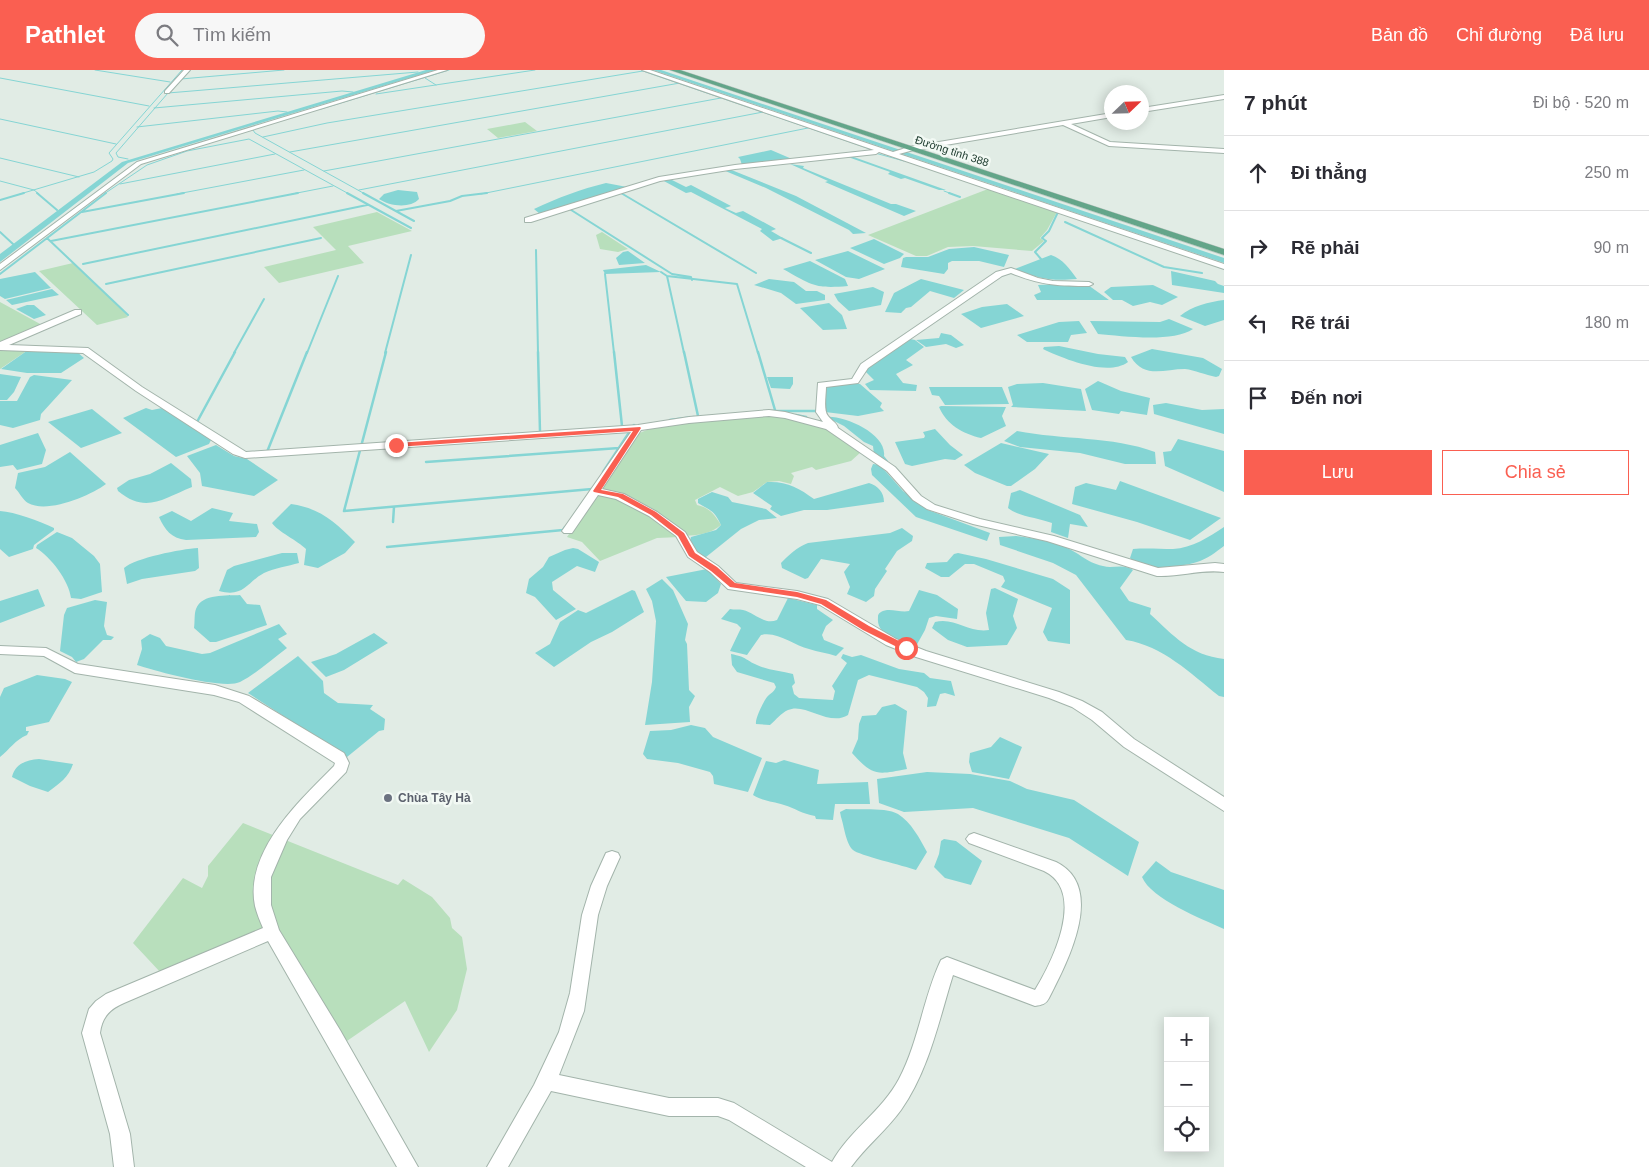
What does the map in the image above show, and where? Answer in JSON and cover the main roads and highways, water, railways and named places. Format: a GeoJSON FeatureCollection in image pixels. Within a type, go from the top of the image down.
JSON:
{"type":"FeatureCollection","features":[{"type":"Feature","properties":{"kind":"main road","name":"Đường tỉnh 388"},"geometry":{"type":"LineString","coordinates":[[673,70],[1224,252]]}},
{"type":"Feature","properties":{"kind":"water"},"geometry":{"type":"Polygon","coordinates":[[[426,70],[436,70],[128,163],[0,262],[0,254],[122,162],[426,70]]]}},
{"type":"Feature","properties":{"kind":"water"},"geometry":{"type":"Polygon","coordinates":[[[771,150],[792,159],[742,165],[738,157],[771,150]]]}},
{"type":"Feature","properties":{"kind":"water"},"geometry":{"type":"Polygon","coordinates":[[[851,156],[946,190],[939,190],[905,178],[901,179],[888,174],[890,172],[848,157],[851,156]]]}},
{"type":"Feature","properties":{"kind":"water"},"geometry":{"type":"Polygon","coordinates":[[[790,164],[804,166],[803,168],[891,204],[916,211],[904,216],[825,182],[828,181],[790,164]]]}},
{"type":"Feature","properties":{"kind":"water"},"geometry":{"type":"Polygon","coordinates":[[[729,169],[796,196],[866,233],[853,234],[849,230],[766,188],[723,170],[729,169]]]}},
{"type":"Feature","properties":{"kind":"water"},"geometry":{"type":"Polygon","coordinates":[[[670,179],[686,187],[691,185],[731,206],[725,208],[736,213],[743,211],[776,229],[771,231],[783,238],[773,241],[760,231],[762,229],[691,192],[686,193],[662,180],[670,179]]]}},
{"type":"Feature","properties":{"kind":"water"},"geometry":{"type":"Polygon","coordinates":[[[606,183],[627,187],[540,214],[534,209],[569,194],[606,183]]]}},
{"type":"Feature","properties":{"kind":"water"},"geometry":{"type":"Polygon","coordinates":[[[398,190],[417,192],[419,199],[410,204],[399,205],[379,199],[384,194],[398,190]]]}},
{"type":"Feature","properties":{"kind":"water"},"geometry":{"type":"Polygon","coordinates":[[[874,239],[904,254],[900,258],[884,264],[850,248],[874,239]]]}},
{"type":"Feature","properties":{"kind":"water"},"geometry":{"type":"Polygon","coordinates":[[[974,247],[1009,255],[1004,267],[979,261],[952,261],[948,263],[948,269],[944,274],[901,267],[903,258],[906,257],[928,257],[949,249],[974,247]]]}},
{"type":"Feature","properties":{"kind":"water"},"geometry":{"type":"Polygon","coordinates":[[[628,251],[645,263],[619,265],[616,258],[623,252],[628,251]]]}},
{"type":"Feature","properties":{"kind":"water"},"geometry":{"type":"Polygon","coordinates":[[[848,251],[885,269],[859,279],[846,277],[815,260],[848,251]]]}},
{"type":"Feature","properties":{"kind":"water"},"geometry":{"type":"Polygon","coordinates":[[[1051,255],[1062,261],[1077,279],[1060,280],[1046,278],[1015,269],[1051,255]]]}},
{"type":"Feature","properties":{"kind":"water"},"geometry":{"type":"Polygon","coordinates":[[[810,261],[845,279],[848,286],[828,287],[814,285],[783,269],[810,261]]]}},
{"type":"Feature","properties":{"kind":"water"},"geometry":{"type":"Polygon","coordinates":[[[646,265],[661,272],[605,274],[603,270],[646,265]]]}},
{"type":"Feature","properties":{"kind":"water"},"geometry":{"type":"Polygon","coordinates":[[[1171,271],[1215,281],[1224,286],[1224,293],[1172,285],[1171,271]]]}},
{"type":"Feature","properties":{"kind":"water"},"geometry":{"type":"Polygon","coordinates":[[[35,272],[51,288],[5,299],[0,296],[0,279],[35,272]]]}},
{"type":"Feature","properties":{"kind":"water"},"geometry":{"type":"Polygon","coordinates":[[[769,279],[794,282],[806,291],[817,291],[825,295],[825,300],[796,304],[781,293],[754,285],[769,279]]]}},
{"type":"Feature","properties":{"kind":"water"},"geometry":{"type":"Polygon","coordinates":[[[921,279],[964,290],[954,298],[930,291],[901,313],[885,312],[894,293],[921,279]]]}},
{"type":"Feature","properties":{"kind":"water"},"geometry":{"type":"Polygon","coordinates":[[[1038,285],[1088,285],[1109,300],[1037,300],[1034,295],[1041,292],[1038,285]]]}},
{"type":"Feature","properties":{"kind":"water"},"geometry":{"type":"Polygon","coordinates":[[[1153,285],[1178,297],[1162,305],[1150,302],[1133,306],[1122,300],[1113,300],[1104,292],[1111,287],[1153,285]]]}},
{"type":"Feature","properties":{"kind":"water"},"geometry":{"type":"Polygon","coordinates":[[[873,287],[884,292],[881,305],[849,311],[838,301],[834,294],[873,287]]]}},
{"type":"Feature","properties":{"kind":"water"},"geometry":{"type":"Polygon","coordinates":[[[52,289],[59,295],[12,305],[6,300],[52,289]]]}},
{"type":"Feature","properties":{"kind":"water"},"geometry":{"type":"Polygon","coordinates":[[[1224,300],[1224,320],[1205,326],[1180,316],[1201,305],[1224,300]]]}},
{"type":"Feature","properties":{"kind":"water"},"geometry":{"type":"Polygon","coordinates":[[[829,303],[842,315],[847,329],[823,330],[800,308],[829,303]]]}},
{"type":"Feature","properties":{"kind":"water"},"geometry":{"type":"Polygon","coordinates":[[[1007,304],[1024,316],[981,328],[961,314],[982,307],[1007,304]]]}},
{"type":"Feature","properties":{"kind":"water"},"geometry":{"type":"Polygon","coordinates":[[[27,305],[34,305],[46,315],[34,319],[16,309],[27,305]]]}},
{"type":"Feature","properties":{"kind":"water"},"geometry":{"type":"Polygon","coordinates":[[[1169,319],[1193,329],[1173,336],[1147,338],[1120,336],[1098,334],[1090,321],[1160,322],[1169,319]]]}},
{"type":"Feature","properties":{"kind":"water"},"geometry":{"type":"Polygon","coordinates":[[[1079,321],[1087,333],[1071,335],[1068,342],[1027,342],[1017,335],[1059,322],[1079,321]]]}},
{"type":"Feature","properties":{"kind":"water"},"geometry":{"type":"Polygon","coordinates":[[[941,333],[951,335],[964,345],[956,348],[946,344],[926,347],[916,340],[939,338],[941,333]]]}},
{"type":"Feature","properties":{"kind":"water"},"geometry":{"type":"Polygon","coordinates":[[[910,339],[915,340],[924,347],[906,360],[913,365],[896,374],[903,383],[917,385],[916,391],[870,390],[865,384],[874,380],[865,371],[866,368],[910,339]]]}},
{"type":"Feature","properties":{"kind":"water"},"geometry":{"type":"Polygon","coordinates":[[[1059,346],[1125,357],[1128,362],[1109,368],[1098,367],[1086,365],[1043,349],[1044,347],[1059,346]]]}},
{"type":"Feature","properties":{"kind":"water"},"geometry":{"type":"Polygon","coordinates":[[[1152,349],[1203,358],[1222,369],[1219,376],[1216,377],[1185,369],[1155,371],[1142,368],[1131,357],[1152,349]]]}},
{"type":"Feature","properties":{"kind":"water"},"geometry":{"type":"Polygon","coordinates":[[[28,350],[76,351],[84,358],[61,373],[27,373],[1,369],[28,350]]]}},
{"type":"Feature","properties":{"kind":"water"},"geometry":{"type":"Polygon","coordinates":[[[0,374],[21,377],[14,392],[7,400],[0,400],[0,374]]]}},
{"type":"Feature","properties":{"kind":"water"},"geometry":{"type":"Polygon","coordinates":[[[34,375],[72,380],[41,414],[40,420],[13,428],[0,425],[0,401],[17,401],[30,377],[34,375]]]}},
{"type":"Feature","properties":{"kind":"water"},"geometry":{"type":"Polygon","coordinates":[[[767,377],[793,377],[793,384],[790,389],[771,388],[767,377]]]}},
{"type":"Feature","properties":{"kind":"water"},"geometry":{"type":"Polygon","coordinates":[[[1098,381],[1121,391],[1150,398],[1147,415],[1121,411],[1119,414],[1092,410],[1085,389],[1098,381]]]}},
{"type":"Feature","properties":{"kind":"water"},"geometry":{"type":"Polygon","coordinates":[[[850,383],[860,384],[882,403],[880,407],[884,411],[858,416],[825,412],[824,386],[850,383]]]}},
{"type":"Feature","properties":{"kind":"water"},"geometry":{"type":"Polygon","coordinates":[[[1043,383],[1081,389],[1086,411],[1011,407],[1013,405],[1008,387],[1017,384],[1043,383]]]}},
{"type":"Feature","properties":{"kind":"water"},"geometry":{"type":"Polygon","coordinates":[[[929,387],[1002,387],[1009,404],[945,405],[939,396],[932,395],[929,387]]]}},
{"type":"Feature","properties":{"kind":"water"},"geometry":{"type":"Polygon","coordinates":[[[1166,403],[1202,410],[1224,409],[1224,434],[1154,414],[1153,405],[1166,403]]]}},
{"type":"Feature","properties":{"kind":"water"},"geometry":{"type":"Polygon","coordinates":[[[939,407],[1006,407],[1002,416],[1006,426],[981,438],[974,436],[962,431],[951,423],[942,413],[939,407]]]}},
{"type":"Feature","properties":{"kind":"water"},"geometry":{"type":"Polygon","coordinates":[[[146,408],[152,410],[162,408],[211,440],[209,444],[176,457],[123,418],[146,408]]]}},
{"type":"Feature","properties":{"kind":"water"},"geometry":{"type":"Polygon","coordinates":[[[92,409],[122,433],[81,448],[48,422],[92,409]]]}},
{"type":"Feature","properties":{"kind":"water"},"geometry":{"type":"Polygon","coordinates":[[[826,417],[843,419],[872,433],[879,440],[884,456],[888,461],[885,462],[874,455],[873,446],[864,442],[844,426],[826,417]]]}},
{"type":"Feature","properties":{"kind":"water"},"geometry":{"type":"Polygon","coordinates":[[[935,429],[950,445],[963,455],[955,460],[945,459],[912,466],[905,464],[895,442],[924,438],[923,432],[935,429]]]}},
{"type":"Feature","properties":{"kind":"water"},"geometry":{"type":"Polygon","coordinates":[[[1017,431],[1122,443],[1139,447],[1155,452],[1156,464],[1125,464],[1080,453],[1020,447],[1004,441],[1017,431]]]}},
{"type":"Feature","properties":{"kind":"water"},"geometry":{"type":"Polygon","coordinates":[[[38,433],[46,450],[42,464],[17,470],[13,465],[0,467],[0,445],[38,433]]]}},
{"type":"Feature","properties":{"kind":"water"},"geometry":{"type":"Polygon","coordinates":[[[1178,439],[1224,451],[1224,492],[1165,466],[1163,452],[1171,451],[1178,439]]]}},
{"type":"Feature","properties":{"kind":"water"},"geometry":{"type":"Polygon","coordinates":[[[1001,443],[1049,454],[1035,469],[1011,486],[975,473],[964,465],[1001,443]]]}},
{"type":"Feature","properties":{"kind":"water"},"geometry":{"type":"Polygon","coordinates":[[[216,445],[234,456],[247,459],[278,480],[254,496],[202,486],[200,473],[187,456],[216,445]]]}},
{"type":"Feature","properties":{"kind":"water"},"geometry":{"type":"Polygon","coordinates":[[[70,452],[106,484],[90,494],[57,505],[36,506],[26,502],[15,488],[18,473],[45,467],[70,452]]]}},
{"type":"Feature","properties":{"kind":"water"},"geometry":{"type":"Polygon","coordinates":[[[171,463],[191,479],[192,487],[163,500],[146,503],[137,502],[118,491],[117,488],[129,480],[150,474],[171,463]]]}},
{"type":"Feature","properties":{"kind":"water"},"geometry":{"type":"Polygon","coordinates":[[[873,464],[880,465],[903,491],[928,510],[990,533],[987,541],[916,517],[872,475],[871,469],[873,464]]]}},
{"type":"Feature","properties":{"kind":"water"},"geometry":{"type":"Polygon","coordinates":[[[1120,481],[1221,518],[1190,540],[1137,522],[1072,504],[1075,487],[1086,483],[1116,490],[1120,481]]]}},
{"type":"Feature","properties":{"kind":"water"},"geometry":{"type":"Polygon","coordinates":[[[767,482],[792,486],[814,499],[869,483],[880,490],[884,502],[827,510],[804,510],[781,516],[770,509],[772,506],[753,493],[767,482]]]}},
{"type":"Feature","properties":{"kind":"water"},"geometry":{"type":"Polygon","coordinates":[[[1020,490],[1080,515],[1088,527],[1070,524],[1068,538],[1051,532],[1052,523],[1012,511],[1008,508],[1011,493],[1020,490]]]}},
{"type":"Feature","properties":{"kind":"water"},"geometry":{"type":"Polygon","coordinates":[[[712,492],[728,497],[732,502],[766,509],[777,518],[759,520],[741,529],[706,557],[700,557],[691,545],[691,537],[716,530],[721,525],[714,514],[698,503],[698,499],[712,492]]]}},
{"type":"Feature","properties":{"kind":"water"},"geometry":{"type":"Polygon","coordinates":[[[291,504],[310,509],[326,517],[355,542],[345,553],[318,568],[304,565],[306,549],[272,523],[291,504]]]}},
{"type":"Feature","properties":{"kind":"water"},"geometry":{"type":"Polygon","coordinates":[[[212,508],[233,513],[229,521],[257,524],[259,532],[256,537],[186,540],[169,533],[159,517],[172,511],[191,521],[212,508]]]}},
{"type":"Feature","properties":{"kind":"water"},"geometry":{"type":"Polygon","coordinates":[[[0,511],[34,520],[54,528],[54,530],[34,545],[33,549],[9,557],[0,549],[0,511]]]}},
{"type":"Feature","properties":{"kind":"water"},"geometry":{"type":"Polygon","coordinates":[[[1224,527],[1224,546],[1197,562],[1172,567],[1152,567],[1143,565],[1130,558],[1133,549],[1187,547],[1224,527]]]}},
{"type":"Feature","properties":{"kind":"water"},"geometry":{"type":"Polygon","coordinates":[[[902,528],[913,536],[912,541],[897,551],[885,569],[887,571],[875,589],[874,596],[866,602],[847,594],[850,587],[844,572],[850,564],[821,559],[808,578],[805,579],[782,568],[781,563],[787,557],[808,543],[890,533],[902,528]]]}},
{"type":"Feature","properties":{"kind":"water"},"geometry":{"type":"Polygon","coordinates":[[[57,532],[72,538],[94,556],[100,564],[102,592],[81,599],[71,598],[70,591],[63,577],[48,557],[36,548],[37,545],[57,532]]]}},
{"type":"Feature","properties":{"kind":"water"},"geometry":{"type":"Polygon","coordinates":[[[1016,536],[1059,545],[1070,549],[1087,560],[1107,567],[1126,567],[1133,570],[1120,588],[1129,601],[1151,608],[1150,614],[1175,637],[1192,649],[1212,657],[1224,659],[1224,697],[1219,696],[1164,654],[1139,643],[1126,640],[1076,575],[1053,563],[1000,545],[999,537],[1016,536]]]}},
{"type":"Feature","properties":{"kind":"water"},"geometry":{"type":"Polygon","coordinates":[[[198,548],[199,568],[195,571],[142,579],[127,584],[124,568],[130,564],[159,555],[198,548]]]}},
{"type":"Feature","properties":{"kind":"water"},"geometry":{"type":"Polygon","coordinates":[[[573,548],[599,562],[595,572],[577,566],[552,582],[553,590],[576,609],[556,620],[535,597],[526,593],[529,579],[543,567],[549,557],[573,548]]]}},
{"type":"Feature","properties":{"kind":"water"},"geometry":{"type":"Polygon","coordinates":[[[282,553],[297,553],[299,563],[264,573],[240,591],[227,593],[219,591],[227,570],[234,566],[282,553]]]}},
{"type":"Feature","properties":{"kind":"water"},"geometry":{"type":"Polygon","coordinates":[[[958,553],[986,559],[1053,579],[1070,590],[1070,644],[1048,641],[1043,632],[1052,608],[1001,587],[1005,581],[1003,576],[974,564],[965,564],[949,577],[941,577],[925,568],[927,563],[947,562],[954,554],[958,553]]]}},
{"type":"Feature","properties":{"kind":"water"},"geometry":{"type":"Polygon","coordinates":[[[707,569],[721,584],[718,593],[706,602],[686,601],[666,577],[707,569]]]}},
{"type":"Feature","properties":{"kind":"water"},"geometry":{"type":"Polygon","coordinates":[[[662,579],[673,590],[688,624],[685,640],[687,644],[689,690],[695,696],[689,707],[690,722],[645,725],[652,682],[656,621],[652,601],[646,589],[662,579]]]}},
{"type":"Feature","properties":{"kind":"water"},"geometry":{"type":"Polygon","coordinates":[[[995,588],[1018,599],[1013,616],[1017,628],[1007,645],[967,647],[948,640],[932,628],[935,622],[942,621],[975,629],[989,630],[986,613],[991,589],[995,588]]]}},
{"type":"Feature","properties":{"kind":"water"},"geometry":{"type":"Polygon","coordinates":[[[38,589],[45,606],[0,623],[0,601],[38,589]]]}},
{"type":"Feature","properties":{"kind":"water"},"geometry":{"type":"Polygon","coordinates":[[[632,590],[635,591],[644,612],[612,632],[591,642],[554,667],[535,653],[550,644],[560,622],[578,610],[586,613],[632,590]]]}},
{"type":"Feature","properties":{"kind":"water"},"geometry":{"type":"Polygon","coordinates":[[[919,590],[937,595],[958,609],[957,619],[936,616],[929,618],[915,648],[890,638],[885,634],[878,624],[878,616],[881,612],[887,610],[909,611],[919,590]]]}},
{"type":"Feature","properties":{"kind":"water"},"geometry":{"type":"Polygon","coordinates":[[[240,595],[247,604],[260,605],[267,625],[216,642],[210,642],[194,628],[196,609],[204,600],[215,596],[240,595]]]}},
{"type":"Feature","properties":{"kind":"water"},"geometry":{"type":"Polygon","coordinates":[[[788,598],[817,605],[817,609],[833,620],[826,626],[822,635],[824,640],[844,648],[836,656],[767,634],[761,635],[747,655],[730,651],[741,628],[737,624],[721,619],[730,609],[747,611],[764,620],[772,621],[777,620],[788,598]]]}},
{"type":"Feature","properties":{"kind":"water"},"geometry":{"type":"Polygon","coordinates":[[[95,600],[107,602],[104,626],[107,635],[114,637],[111,640],[103,640],[84,659],[76,662],[72,657],[60,651],[64,615],[67,608],[95,600]]]}},
{"type":"Feature","properties":{"kind":"water"},"geometry":{"type":"Polygon","coordinates":[[[279,624],[287,634],[278,639],[287,648],[258,671],[240,682],[220,684],[205,682],[137,665],[142,649],[141,640],[150,634],[160,638],[166,646],[202,654],[210,653],[279,624]]]}},
{"type":"Feature","properties":{"kind":"water"},"geometry":{"type":"Polygon","coordinates":[[[374,633],[388,643],[344,670],[326,677],[311,662],[336,654],[374,633]]]}},
{"type":"Feature","properties":{"kind":"water"},"geometry":{"type":"Polygon","coordinates":[[[731,654],[743,657],[761,667],[793,674],[795,683],[792,686],[794,694],[799,698],[833,700],[835,691],[832,686],[847,663],[841,658],[843,654],[852,657],[861,655],[899,669],[924,673],[930,678],[951,681],[955,696],[945,693],[940,694],[936,706],[927,707],[928,698],[917,687],[869,675],[858,680],[848,715],[841,718],[825,717],[795,708],[785,711],[770,725],[756,724],[766,698],[776,687],[774,683],[737,672],[732,665],[731,654]]]}},
{"type":"Feature","properties":{"kind":"water"},"geometry":{"type":"Polygon","coordinates":[[[298,656],[323,681],[324,693],[338,703],[373,705],[370,709],[385,719],[384,730],[379,731],[347,757],[248,693],[298,656]]]}},
{"type":"Feature","properties":{"kind":"water"},"geometry":{"type":"Polygon","coordinates":[[[37,675],[65,679],[72,682],[49,722],[26,727],[26,731],[29,731],[27,735],[16,742],[0,757],[0,697],[4,688],[37,675]]]}},
{"type":"Feature","properties":{"kind":"water"},"geometry":{"type":"Polygon","coordinates":[[[895,704],[907,711],[903,753],[907,769],[882,773],[876,772],[870,770],[852,753],[858,739],[859,724],[862,716],[876,715],[882,707],[895,704]]]}},
{"type":"Feature","properties":{"kind":"water"},"geometry":{"type":"Polygon","coordinates":[[[691,725],[705,728],[713,737],[762,758],[748,792],[714,784],[713,776],[710,772],[678,763],[647,759],[643,754],[650,731],[671,730],[691,725]]]}},
{"type":"Feature","properties":{"kind":"water"},"geometry":{"type":"Polygon","coordinates":[[[1000,737],[1022,747],[1009,779],[972,772],[969,762],[970,753],[991,747],[1000,737]]]}},
{"type":"Feature","properties":{"kind":"water"},"geometry":{"type":"Polygon","coordinates":[[[39,759],[73,764],[60,783],[48,792],[12,777],[18,766],[30,760],[39,759]]]}},
{"type":"Feature","properties":{"kind":"water"},"geometry":{"type":"Polygon","coordinates":[[[784,760],[819,770],[817,784],[868,782],[870,804],[835,804],[833,820],[816,819],[815,816],[753,795],[766,761],[776,763],[784,760]]]}},
{"type":"Feature","properties":{"kind":"water"},"geometry":{"type":"Polygon","coordinates":[[[927,772],[970,774],[1010,781],[1027,789],[1074,800],[1139,842],[1128,876],[1069,838],[973,808],[904,812],[879,803],[877,779],[927,772]]]}},
{"type":"Feature","properties":{"kind":"water"},"geometry":{"type":"Polygon","coordinates":[[[846,809],[887,810],[903,817],[915,831],[927,852],[916,870],[863,855],[853,850],[847,839],[840,812],[846,809]]]}},
{"type":"Feature","properties":{"kind":"water"},"geometry":{"type":"Polygon","coordinates":[[[944,839],[956,841],[982,861],[971,885],[945,878],[934,867],[941,841],[944,839]]]}},
{"type":"Feature","properties":{"kind":"water"},"geometry":{"type":"Polygon","coordinates":[[[1156,861],[1171,872],[1224,890],[1224,929],[1178,908],[1147,885],[1142,877],[1156,861]]]}},
{"type":"Feature","properties":{"kind":"waterway"},"geometry":{"type":"LineString","coordinates":[[95,70],[170,82]]}},
{"type":"Feature","properties":{"kind":"waterway"},"geometry":{"type":"LineString","coordinates":[[78,177],[94,172],[112,161],[113,159],[109,153],[182,70]]}},
{"type":"Feature","properties":{"kind":"waterway"},"geometry":{"type":"LineString","coordinates":[[181,79],[284,70]]}},
{"type":"Feature","properties":{"kind":"waterway"},"geometry":{"type":"LineString","coordinates":[[321,109],[449,70]]}},
{"type":"Feature","properties":{"kind":"waterway"},"geometry":{"type":"LineString","coordinates":[[436,85],[535,70]]}},
{"type":"Feature","properties":{"kind":"waterway"},"geometry":{"type":"LineString","coordinates":[[656,70],[1224,261]]}},
{"type":"Feature","properties":{"kind":"waterway"},"geometry":{"type":"LineString","coordinates":[[263,137],[327,123],[643,71],[679,83]]}},
{"type":"Feature","properties":{"kind":"waterway"},"geometry":{"type":"LineString","coordinates":[[155,108],[168,93],[418,72]]}},
{"type":"Feature","properties":{"kind":"waterway"},"geometry":{"type":"LineString","coordinates":[[0,78],[149,106]]}},
{"type":"Feature","properties":{"kind":"waterway"},"geometry":{"type":"LineString","coordinates":[[425,78],[436,85]]}},
{"type":"Feature","properties":{"kind":"waterway"},"geometry":{"type":"LineString","coordinates":[[290,152],[679,83]]}},
{"type":"Feature","properties":{"kind":"waterway"},"geometry":{"type":"LineString","coordinates":[[679,83],[763,112]]}},
{"type":"Feature","properties":{"kind":"waterway"},"geometry":{"type":"LineString","coordinates":[[376,94],[436,85]]}},
{"type":"Feature","properties":{"kind":"waterway"},"geometry":{"type":"LineString","coordinates":[[155,108],[342,91],[353,92]]}},
{"type":"Feature","properties":{"kind":"waterway"},"geometry":{"type":"LineString","coordinates":[[324,171],[721,98]]}},
{"type":"Feature","properties":{"kind":"waterway"},"geometry":{"type":"LineString","coordinates":[[139,127],[155,108]]}},
{"type":"Feature","properties":{"kind":"waterway"},"geometry":{"type":"LineString","coordinates":[[139,127],[278,111],[287,112]]}},
{"type":"Feature","properties":{"kind":"waterway"},"geometry":{"type":"LineString","coordinates":[[359,190],[763,112]]}},
{"type":"Feature","properties":{"kind":"waterway"},"geometry":{"type":"LineString","coordinates":[[763,112],[876,151]]}},
{"type":"Feature","properties":{"kind":"waterway"},"geometry":{"type":"LineString","coordinates":[[0,119],[116,144]]}},
{"type":"Feature","properties":{"kind":"waterway"},"geometry":{"type":"LineString","coordinates":[[128,159],[118,157],[116,153],[139,127]]}},
{"type":"Feature","properties":{"kind":"waterway"},"geometry":{"type":"LineString","coordinates":[[257,128],[253,130],[255,133],[365,194]]}},
{"type":"Feature","properties":{"kind":"waterway"},"geometry":{"type":"LineString","coordinates":[[484,193],[808,128]]}},
{"type":"Feature","properties":{"kind":"waterway"},"geometry":{"type":"LineString","coordinates":[[104,194],[147,165],[187,151],[249,139],[349,194]]}},
{"type":"Feature","properties":{"kind":"waterway"},"geometry":{"type":"LineString","coordinates":[[875,153],[904,161]]}},
{"type":"Feature","properties":{"kind":"waterway"},"geometry":{"type":"LineString","coordinates":[[120,184],[275,154]]}},
{"type":"Feature","properties":{"kind":"waterway"},"geometry":{"type":"LineString","coordinates":[[0,158],[78,177]]}},
{"type":"Feature","properties":{"kind":"waterway"},"geometry":{"type":"LineString","coordinates":[[754,167],[795,162]]}},
{"type":"Feature","properties":{"kind":"waterway"},"geometry":{"type":"LineString","coordinates":[[177,194],[304,170]]}},
{"type":"Feature","properties":{"kind":"waterway"},"geometry":{"type":"LineString","coordinates":[[34,190],[78,177]]}},
{"type":"Feature","properties":{"kind":"waterway"},"geometry":{"type":"LineString","coordinates":[[0,181],[34,190]]}},
{"type":"Feature","properties":{"kind":"waterway"},"geometry":{"type":"LineString","coordinates":[[292,194],[333,186]]}},
{"type":"Feature","properties":{"kind":"waterway"},"geometry":{"type":"LineString","coordinates":[[20,194],[34,190]]}},
{"type":"Feature","properties":{"kind":"waterway"},"geometry":{"type":"LineString","coordinates":[[34,190],[39,194]]}},
{"type":"Feature","properties":{"kind":"waterway"},"geometry":{"type":"LineString","coordinates":[[944,191],[952,194]]}},
{"type":"Feature","properties":{"kind":"waterway"},"geometry":{"type":"LineString","coordinates":[[0,200],[24,193]]}},
{"type":"Feature","properties":{"kind":"waterway"},"geometry":{"type":"LineString","coordinates":[[37,193],[57,210]]}},
{"type":"Feature","properties":{"kind":"waterway"},"geometry":{"type":"LineString","coordinates":[[47,238],[106,193]]}},
{"type":"Feature","properties":{"kind":"waterway"},"geometry":{"type":"LineString","coordinates":[[82,212],[184,193]]}},
{"type":"Feature","properties":{"kind":"waterway"},"geometry":{"type":"LineString","coordinates":[[51,241],[298,193]]}},
{"type":"Feature","properties":{"kind":"waterway"},"geometry":{"type":"LineString","coordinates":[[347,193],[411,228]]}},
{"type":"Feature","properties":{"kind":"waterway"},"geometry":{"type":"LineString","coordinates":[[363,193],[414,221]]}},
{"type":"Feature","properties":{"kind":"waterway"},"geometry":{"type":"LineString","coordinates":[[396,211],[450,201],[462,196],[484,193]]}},
{"type":"Feature","properties":{"kind":"waterway"},"geometry":{"type":"LineString","coordinates":[[623,194],[621,193],[756,273]]}},
{"type":"Feature","properties":{"kind":"waterway"},"geometry":{"type":"LineString","coordinates":[[949,193],[960,197]]}},
{"type":"Feature","properties":{"kind":"waterway"},"geometry":{"type":"LineString","coordinates":[[83,264],[367,205]]}},
{"type":"Feature","properties":{"kind":"waterway"},"geometry":{"type":"LineString","coordinates":[[568,208],[672,274],[691,277],[692,279]]}},
{"type":"Feature","properties":{"kind":"waterway"},"geometry":{"type":"LineString","coordinates":[[1041,259],[1035,252],[1046,241],[1042,238],[1049,231],[1058,212]]}},
{"type":"Feature","properties":{"kind":"waterway"},"geometry":{"type":"LineString","coordinates":[[1065,222],[1164,267],[1202,273]]}},
{"type":"Feature","properties":{"kind":"waterway"},"geometry":{"type":"LineString","coordinates":[[0,232],[13,244]]}},
{"type":"Feature","properties":{"kind":"waterway"},"geometry":{"type":"LineString","coordinates":[[0,274],[47,238]]}},
{"type":"Feature","properties":{"kind":"waterway"},"geometry":{"type":"LineString","coordinates":[[47,238],[128,315]]}},
{"type":"Feature","properties":{"kind":"waterway"},"geometry":{"type":"LineString","coordinates":[[106,284],[321,238]]}},
{"type":"Feature","properties":{"kind":"waterway"},"geometry":{"type":"LineString","coordinates":[[781,238],[811,253]]}},
{"type":"Feature","properties":{"kind":"waterway"},"geometry":{"type":"LineString","coordinates":[[536,250],[538,353]]}},
{"type":"Feature","properties":{"kind":"waterway"},"geometry":{"type":"LineString","coordinates":[[385,353],[411,255]]}},
{"type":"Feature","properties":{"kind":"waterway"},"geometry":{"type":"LineString","coordinates":[[661,272],[667,276]]}},
{"type":"Feature","properties":{"kind":"waterway"},"geometry":{"type":"LineString","coordinates":[[605,274],[614,353]]}},
{"type":"Feature","properties":{"kind":"waterway"},"geometry":{"type":"LineString","coordinates":[[307,353],[338,276]]}},
{"type":"Feature","properties":{"kind":"waterway"},"geometry":{"type":"LineString","coordinates":[[667,276],[692,279]]}},
{"type":"Feature","properties":{"kind":"waterway"},"geometry":{"type":"LineString","coordinates":[[667,276],[684,353]]}},
{"type":"Feature","properties":{"kind":"waterway"},"geometry":{"type":"LineString","coordinates":[[692,279],[737,284],[758,353]]}},
{"type":"Feature","properties":{"kind":"waterway"},"geometry":{"type":"LineString","coordinates":[[234,353],[264,299]]}},
{"type":"Feature","properties":{"kind":"waterway"},"geometry":{"type":"LineString","coordinates":[[199,423],[197,422],[235,352]]}},
{"type":"Feature","properties":{"kind":"waterway"},"geometry":{"type":"LineString","coordinates":[[267,452],[307,352]]}},
{"type":"Feature","properties":{"kind":"waterway"},"geometry":{"type":"LineString","coordinates":[[386,352],[344,511],[592,489]]}},
{"type":"Feature","properties":{"kind":"waterway"},"geometry":{"type":"LineString","coordinates":[[538,352],[540,432]]}},
{"type":"Feature","properties":{"kind":"waterway"},"geometry":{"type":"LineString","coordinates":[[614,352],[622,426]]}},
{"type":"Feature","properties":{"kind":"waterway"},"geometry":{"type":"LineString","coordinates":[[684,352],[698,416]]}},
{"type":"Feature","properties":{"kind":"waterway"},"geometry":{"type":"LineString","coordinates":[[758,352],[775,410]]}},
{"type":"Feature","properties":{"kind":"waterway"},"geometry":{"type":"LineString","coordinates":[[770,411],[816,411]]}},
{"type":"Feature","properties":{"kind":"waterway"},"geometry":{"type":"LineString","coordinates":[[796,415],[806,417]]}},
{"type":"Feature","properties":{"kind":"waterway"},"geometry":{"type":"LineString","coordinates":[[670,420],[694,417]]}},
{"type":"Feature","properties":{"kind":"waterway"},"geometry":{"type":"LineString","coordinates":[[619,448],[634,425]]}},
{"type":"Feature","properties":{"kind":"waterway"},"geometry":{"type":"LineString","coordinates":[[426,462],[619,448]]}},
{"type":"Feature","properties":{"kind":"waterway"},"geometry":{"type":"LineString","coordinates":[[603,472],[619,448]]}},
{"type":"Feature","properties":{"kind":"waterway"},"geometry":{"type":"LineString","coordinates":[[393,522],[394,507]]}},
{"type":"Feature","properties":{"kind":"waterway"},"geometry":{"type":"LineString","coordinates":[[387,547],[563,530],[565,527]]}},
{"type":"Feature","properties":{"kind":"place","name":"Chùa Tây Hà"},"geometry":{"type":"Point","coordinates":[388,798]}}]}
